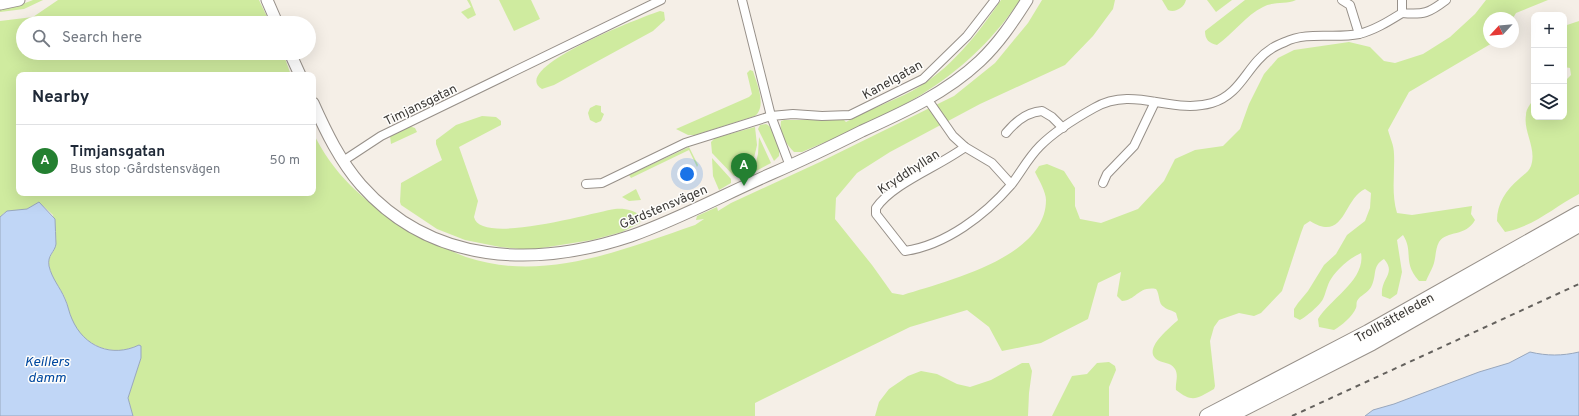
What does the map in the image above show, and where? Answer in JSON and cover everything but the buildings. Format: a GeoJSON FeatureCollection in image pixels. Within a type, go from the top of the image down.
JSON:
{"type":"FeatureCollection","features":[{"type":"Feature","properties":{"kind":"highway","name":"Trollhätteleden"},"geometry":{"type":"LineString","coordinates":[[1207,416],[1375,328],[1579,213]]}},
{"type":"Feature","properties":{"kind":"highway","name":"Trollhätteleden"},"geometry":{"type":"LineString","coordinates":[[1229,416],[1372,343],[1579,225]]}},
{"type":"Feature","properties":{"kind":"street"},"geometry":{"type":"LineString","coordinates":[[0,4],[19,0]]}},
{"type":"Feature","properties":{"kind":"street"},"geometry":{"type":"LineString","coordinates":[[267,0],[274,16]]}},
{"type":"Feature","properties":{"kind":"street","name":"Timjansgatan"},"geometry":{"type":"LineString","coordinates":[[343,161],[381,136],[661,0]]}},
{"type":"Feature","properties":{"kind":"street"},"geometry":{"type":"LineString","coordinates":[[742,0],[771,116],[790,166]]}},
{"type":"Feature","properties":{"kind":"street","name":"Kanelgatan"},"geometry":{"type":"LineString","coordinates":[[586,184],[602,184],[685,143],[771,116],[793,114],[822,116],[850,115],[923,79],[967,36],[995,0]]}},
{"type":"Feature","properties":{"kind":"street","name":"Gårdstensvägen"},"geometry":{"type":"LineString","coordinates":[[316,110],[324,128],[343,161],[361,185],[379,202],[420,230],[454,245],[471,250],[518,256],[556,254],[592,247],[633,235],[790,166],[928,100],[959,79],[985,56],[1007,32],[1027,0]]}},
{"type":"Feature","properties":{"kind":"street"},"geometry":{"type":"LineString","coordinates":[[1342,0],[1350,5],[1359,34]]}},
{"type":"Feature","properties":{"kind":"street"},"geometry":{"type":"LineString","coordinates":[[1402,0],[1402,13],[1421,14],[1435,9],[1446,0]]}},
{"type":"Feature","properties":{"kind":"street","name":"Kryddhyllan"},"geometry":{"type":"LineString","coordinates":[[965,147],[908,182],[892,193],[876,208],[876,214],[905,251],[943,239],[957,231],[996,202],[1041,146],[1063,128],[1106,102],[1122,98],[1138,98],[1155,102],[1192,106],[1211,103],[1225,98],[1235,91],[1270,49],[1287,41],[1308,37],[1359,34],[1384,25],[1402,13]]}},
{"type":"Feature","properties":{"kind":"street"},"geometry":{"type":"LineString","coordinates":[[293,60],[299,72]]}},
{"type":"Feature","properties":{"kind":"street"},"geometry":{"type":"LineString","coordinates":[[928,100],[945,127],[965,147],[992,163],[1011,184]]}},
{"type":"Feature","properties":{"kind":"street"},"geometry":{"type":"LineString","coordinates":[[1103,183],[1107,174],[1134,146],[1155,102]]}},
{"type":"Feature","properties":{"kind":"street"},"geometry":{"type":"LineString","coordinates":[[1006,133],[1013,125],[1028,114],[1038,111],[1047,112],[1063,128]]}},
{"type":"Feature","properties":{"kind":"green space"},"geometry":{"type":"Polygon","coordinates":[[[33,0],[43,0],[24,9],[0,12],[0,8],[20,5],[33,0]]]}},
{"type":"Feature","properties":{"kind":"green space"},"geometry":{"type":"Polygon","coordinates":[[[58,0],[259,0],[267,16],[34,16],[58,0]]]}},
{"type":"Feature","properties":{"kind":"green space"},"geometry":{"type":"Polygon","coordinates":[[[467,0],[470,0],[476,15],[468,19],[461,12],[471,7],[467,0]]]}},
{"type":"Feature","properties":{"kind":"green space"},"geometry":{"type":"Polygon","coordinates":[[[499,0],[531,0],[540,19],[514,31],[499,0]]]}},
{"type":"Feature","properties":{"kind":"green space"},"geometry":{"type":"Polygon","coordinates":[[[1001,0],[1020,0],[998,29],[975,54],[950,75],[895,109],[835,138],[802,152],[794,152],[788,145],[782,134],[781,121],[844,120],[846,122],[912,91],[926,82],[939,73],[962,51],[1001,0]]]}},
{"type":"Feature","properties":{"kind":"green space"},"geometry":{"type":"Polygon","coordinates":[[[1042,0],[1115,0],[1113,9],[1093,36],[1065,65],[980,104],[890,152],[857,173],[836,198],[835,219],[872,265],[892,293],[903,295],[967,274],[991,264],[1012,252],[1030,237],[1042,220],[1046,200],[1044,190],[1035,172],[1039,166],[1047,164],[1064,171],[1075,188],[1075,206],[1080,219],[1101,223],[1138,209],[1164,181],[1175,159],[1195,150],[1223,146],[1240,129],[1249,104],[1264,74],[1278,58],[1294,50],[1349,42],[1370,47],[1384,61],[1395,63],[1423,54],[1450,37],[1475,14],[1486,0],[1548,0],[1518,12],[1483,12],[1484,48],[1409,92],[1388,130],[1394,151],[1394,191],[1397,213],[1412,215],[1472,206],[1471,214],[1475,220],[1467,229],[1442,238],[1439,242],[1434,263],[1426,281],[1419,281],[1411,268],[1409,263],[1408,247],[1403,235],[1397,240],[1402,272],[1397,294],[1390,299],[1382,296],[1383,285],[1389,273],[1388,264],[1384,259],[1376,267],[1371,288],[1358,299],[1356,308],[1350,317],[1334,330],[1319,327],[1318,319],[1346,289],[1358,272],[1361,263],[1361,253],[1348,261],[1337,271],[1330,281],[1323,299],[1316,307],[1300,320],[1294,317],[1294,309],[1308,291],[1324,265],[1336,254],[1347,235],[1365,221],[1370,208],[1371,193],[1365,189],[1352,201],[1337,223],[1330,227],[1322,226],[1310,221],[1304,225],[1282,291],[1261,313],[1254,316],[1239,313],[1219,320],[1214,327],[1210,341],[1215,386],[1214,389],[1195,398],[1187,397],[1176,390],[1177,374],[1175,369],[1173,366],[1156,359],[1153,354],[1155,344],[1178,320],[1176,313],[1162,306],[1156,289],[1145,289],[1131,298],[1122,301],[1117,296],[1121,272],[1098,283],[1088,319],[1041,343],[1002,351],[989,327],[967,310],[910,327],[755,403],[755,416],[133,416],[128,398],[141,358],[139,345],[129,349],[109,350],[91,343],[76,328],[71,319],[65,298],[50,270],[49,259],[56,242],[53,215],[39,202],[27,209],[4,213],[0,217],[0,21],[16,19],[16,60],[286,60],[290,72],[16,72],[16,196],[316,196],[316,138],[329,160],[350,185],[388,216],[434,242],[466,257],[495,264],[524,266],[553,265],[582,260],[611,253],[695,225],[704,219],[696,220],[697,216],[717,207],[718,211],[731,203],[820,162],[954,96],[995,63],[1028,23],[1042,0]]]}},
{"type":"Feature","properties":{"kind":"green space"},"geometry":{"type":"Polygon","coordinates":[[[1162,0],[1186,0],[1181,7],[1171,11],[1168,10],[1162,0]]]}},
{"type":"Feature","properties":{"kind":"green space"},"geometry":{"type":"Polygon","coordinates":[[[1207,0],[1232,0],[1216,12],[1207,0]]]}},
{"type":"Feature","properties":{"kind":"green space"},"geometry":{"type":"Polygon","coordinates":[[[1245,0],[1296,0],[1267,5],[1257,10],[1217,45],[1208,41],[1205,31],[1245,0]]]}},
{"type":"Feature","properties":{"kind":"green space"},"geometry":{"type":"Polygon","coordinates":[[[660,11],[664,12],[665,20],[653,31],[554,85],[542,89],[536,80],[544,69],[560,56],[607,32],[660,11]]]}},
{"type":"Feature","properties":{"kind":"green space"},"geometry":{"type":"Polygon","coordinates":[[[1579,21],[1579,194],[1535,221],[1505,232],[1497,221],[1497,214],[1503,197],[1514,183],[1529,170],[1531,166],[1532,153],[1526,128],[1526,113],[1529,106],[1531,103],[1531,120],[1567,120],[1567,79],[1571,75],[1570,68],[1567,68],[1567,25],[1579,21]]]}},
{"type":"Feature","properties":{"kind":"green space"},"geometry":{"type":"Polygon","coordinates":[[[750,70],[753,71],[759,88],[761,101],[759,112],[755,116],[695,135],[688,135],[676,129],[749,97],[752,94],[747,73],[750,70]]]}},
{"type":"Feature","properties":{"kind":"green space"},"geometry":{"type":"Polygon","coordinates":[[[596,105],[601,106],[601,112],[604,114],[601,121],[596,123],[590,120],[588,113],[590,108],[596,105]]]}},
{"type":"Feature","properties":{"kind":"green space"},"geometry":{"type":"Polygon","coordinates":[[[482,116],[496,117],[501,121],[501,125],[459,147],[478,201],[474,217],[481,225],[496,228],[516,228],[539,225],[615,209],[625,209],[635,212],[641,216],[640,223],[622,232],[592,240],[529,250],[500,247],[465,240],[437,229],[401,205],[401,183],[442,160],[436,140],[456,125],[482,116]]]}},
{"type":"Feature","properties":{"kind":"green space"},"geometry":{"type":"Polygon","coordinates":[[[766,124],[772,129],[779,147],[779,156],[774,161],[758,129],[760,125],[766,124]]]}},
{"type":"Feature","properties":{"kind":"green space"},"geometry":{"type":"Polygon","coordinates":[[[409,126],[415,128],[417,132],[391,144],[390,136],[409,126]]]}},
{"type":"Feature","properties":{"kind":"green space"},"geometry":{"type":"Polygon","coordinates":[[[755,127],[757,145],[751,171],[734,176],[712,153],[711,142],[715,138],[755,127]]]}},
{"type":"Feature","properties":{"kind":"green space"},"geometry":{"type":"Polygon","coordinates":[[[759,137],[771,163],[756,171],[754,170],[758,154],[759,137]]]}},
{"type":"Feature","properties":{"kind":"green space"},"geometry":{"type":"Polygon","coordinates":[[[689,147],[698,165],[697,167],[689,150],[631,178],[629,175],[689,147]]]}},
{"type":"Feature","properties":{"kind":"green space"},"geometry":{"type":"Polygon","coordinates":[[[712,158],[731,179],[731,183],[719,190],[713,176],[712,158]]]}},
{"type":"Feature","properties":{"kind":"green space"},"geometry":{"type":"Polygon","coordinates":[[[636,189],[641,200],[629,201],[622,197],[636,189]]]}},
{"type":"Feature","properties":{"kind":"green space"},"geometry":{"type":"Polygon","coordinates":[[[1109,362],[1115,366],[1116,370],[1109,387],[1109,416],[1052,416],[1072,376],[1087,374],[1097,363],[1109,362]]]}},
{"type":"Feature","properties":{"kind":"green space"},"geometry":{"type":"Polygon","coordinates":[[[1022,363],[1029,363],[1032,371],[1028,416],[875,416],[879,402],[889,389],[908,376],[921,371],[937,374],[957,384],[970,387],[991,380],[1022,363]]]}},
{"type":"Feature","properties":{"kind":"water","name":"Keillers damm"},"geometry":{"type":"Polygon","coordinates":[[[39,202],[55,219],[56,244],[49,259],[49,266],[52,275],[65,299],[77,329],[91,343],[109,350],[129,349],[139,345],[141,346],[141,358],[128,398],[133,416],[0,416],[0,217],[7,211],[27,209],[39,202]]]}},
{"type":"Feature","properties":{"kind":"water"},"geometry":{"type":"Polygon","coordinates":[[[1530,352],[1554,355],[1579,352],[1579,416],[1365,416],[1373,410],[1394,404],[1479,372],[1509,363],[1530,352]]]}},
{"type":"Feature","properties":{"kind":"railway"},"geometry":{"type":"LineString","coordinates":[[1292,416],[1579,284]]}},
{"type":"Feature","properties":{"kind":"place","name":"Timjansgatan"},"geometry":{"type":"Point","coordinates":[744,186]}}]}
